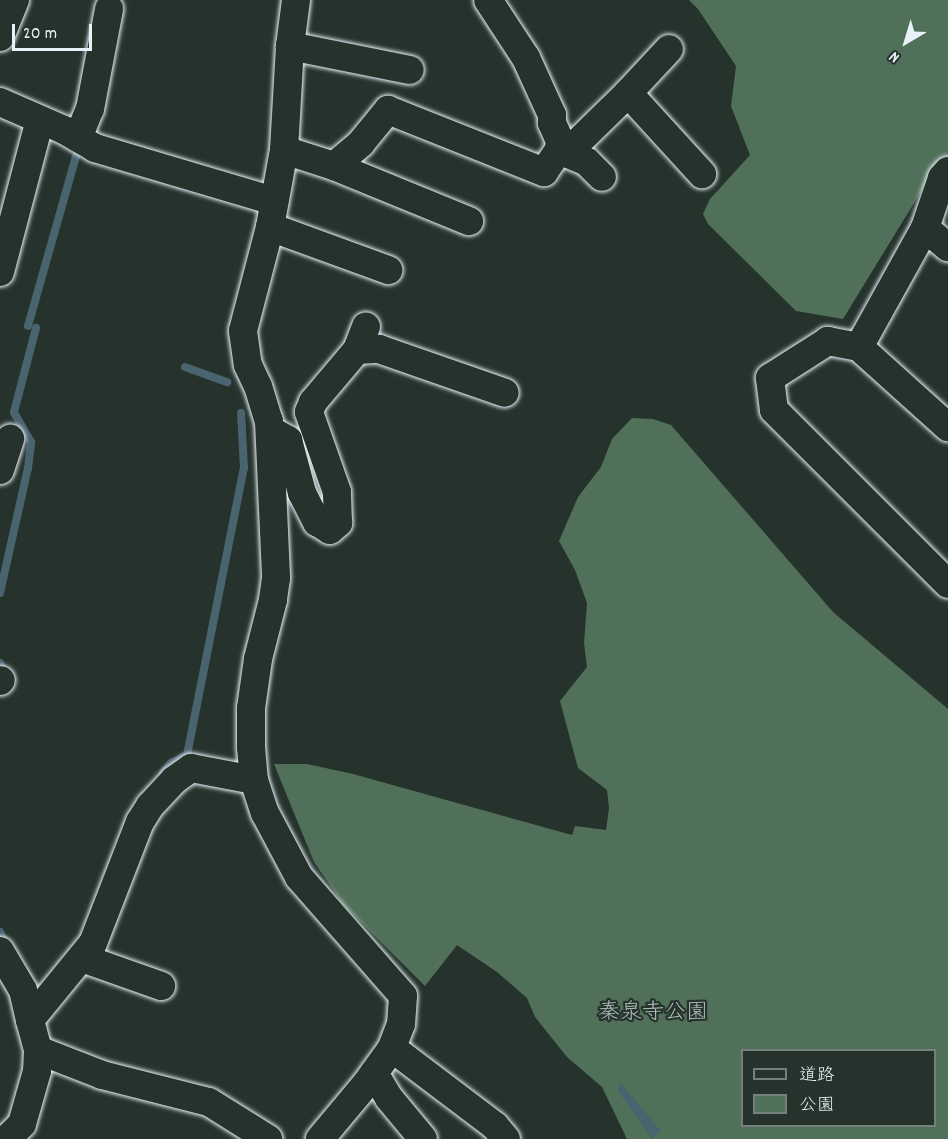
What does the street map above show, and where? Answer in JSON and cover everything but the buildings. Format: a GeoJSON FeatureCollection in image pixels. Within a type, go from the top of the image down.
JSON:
{"type":"FeatureCollection","features":[{"type":"Feature","properties":{"kind":"street"},"geometry":{"type":"LineString","coordinates":[[0,37],[15,0]]}},
{"type":"Feature","properties":{"kind":"street"},"geometry":{"type":"LineString","coordinates":[[296,0],[290,46],[284,150],[272,214],[243,331],[248,365],[258,386],[270,430],[276,578],[273,600],[258,659],[251,708],[255,780],[265,813],[299,877],[403,996],[401,1024],[392,1048],[320,1139]]}},
{"type":"Feature","properties":{"kind":"street"},"geometry":{"type":"LineString","coordinates":[[334,166],[361,143],[388,110],[544,172],[559,150],[560,141],[552,123],[552,115],[526,58],[488,0]]}},
{"type":"Feature","properties":{"kind":"street"},"geometry":{"type":"LineString","coordinates":[[78,138],[90,109],[109,9]]}},
{"type":"Feature","properties":{"kind":"street"},"geometry":{"type":"LineString","coordinates":[[290,46],[410,70]]}},
{"type":"Feature","properties":{"kind":"street"},"geometry":{"type":"LineString","coordinates":[[559,150],[576,144],[669,50]]}},
{"type":"Feature","properties":{"kind":"street"},"geometry":{"type":"LineString","coordinates":[[628,93],[702,174]]}},
{"type":"Feature","properties":{"kind":"street"},"geometry":{"type":"LineString","coordinates":[[0,102],[95,148],[272,214],[388,270]]}},
{"type":"Feature","properties":{"kind":"street"},"geometry":{"type":"LineString","coordinates":[[0,272],[40,120]]}},
{"type":"Feature","properties":{"kind":"street"},"geometry":{"type":"LineString","coordinates":[[284,150],[334,166],[470,221]]}},
{"type":"Feature","properties":{"kind":"street"},"geometry":{"type":"LineString","coordinates":[[559,150],[587,162],[602,177]]}},
{"type":"Feature","properties":{"kind":"street"},"geometry":{"type":"LineString","coordinates":[[859,347],[925,228],[942,178],[948,171]]}},
{"type":"Feature","properties":{"kind":"street"},"geometry":{"type":"LineString","coordinates":[[925,228],[948,247]]}},
{"type":"Feature","properties":{"kind":"street"},"geometry":{"type":"LineString","coordinates":[[270,430],[288,440],[302,494],[316,522],[330,530],[338,524],[337,492],[324,451],[309,418],[309,412],[313,402],[362,338],[379,349],[505,393]]}},
{"type":"Feature","properties":{"kind":"street"},"geometry":{"type":"LineString","coordinates":[[948,427],[859,347],[828,340],[770,378],[774,410],[948,585]]}},
{"type":"Feature","properties":{"kind":"street"},"geometry":{"type":"LineString","coordinates":[[0,470],[10,440]]}},
{"type":"Feature","properties":{"kind":"street"},"geometry":{"type":"LineString","coordinates":[[30,1020],[82,958],[104,920],[140,822],[150,806],[174,780],[191,768],[197,767],[255,780]]}},
{"type":"Feature","properties":{"kind":"street"},"geometry":{"type":"LineString","coordinates":[[0,951],[23,990],[38,1050],[37,1071],[22,1124],[7,1139]]}},
{"type":"Feature","properties":{"kind":"street"},"geometry":{"type":"LineString","coordinates":[[82,958],[161,986]]}},
{"type":"Feature","properties":{"kind":"street"},"geometry":{"type":"LineString","coordinates":[[392,1048],[495,1126],[506,1139]]}},
{"type":"Feature","properties":{"kind":"street"},"geometry":{"type":"LineString","coordinates":[[38,1050],[102,1075],[209,1102],[268,1139]]}},
{"type":"Feature","properties":{"kind":"street"},"geometry":{"type":"LineString","coordinates":[[374,1073],[389,1098],[423,1139]]}},
{"type":"Feature","properties":{"kind":"green space"},"geometry":{"type":"Polygon","coordinates":[[[689,0],[948,0],[948,159],[925,185],[843,319],[796,311],[708,224],[703,214],[710,199],[750,155],[731,106],[736,66],[698,9],[689,0]]]}},
{"type":"Feature","properties":{"kind":"green space","name":"秦泉寺公園"},"geometry":{"type":"Polygon","coordinates":[[[632,418],[653,419],[671,425],[833,612],[948,709],[948,1139],[627,1139],[602,1087],[567,1057],[535,1017],[527,998],[497,972],[457,945],[425,986],[343,904],[314,862],[274,764],[307,764],[353,774],[572,835],[575,826],[606,830],[609,808],[607,790],[578,768],[560,701],[587,667],[584,643],[587,603],[575,570],[559,541],[578,497],[601,467],[612,439],[632,418]]]}},
{"type":"Feature","properties":{"kind":"water"},"geometry":{"type":"Polygon","coordinates":[[[622,1084],[661,1131],[652,1139],[618,1091],[618,1085],[622,1084]]]}},
{"type":"Feature","properties":{"kind":"waterway"},"geometry":{"type":"LineString","coordinates":[[28,326],[76,156]]}},
{"type":"Feature","properties":{"kind":"waterway"},"geometry":{"type":"LineString","coordinates":[[0,593],[28,468],[31,442],[14,412],[36,328]]}},
{"type":"Feature","properties":{"kind":"waterway"},"geometry":{"type":"LineString","coordinates":[[185,367],[227,382]]}},
{"type":"Feature","properties":{"kind":"waterway"},"geometry":{"type":"LineString","coordinates":[[163,773],[171,763],[187,755],[244,468],[241,413]]}},
{"type":"Feature","properties":{"kind":"waterway"},"geometry":{"type":"LineString","coordinates":[[0,663],[6,676]]}},
{"type":"Feature","properties":{"kind":"waterway"},"geometry":{"type":"LineString","coordinates":[[0,932],[6,945]]}}]}
